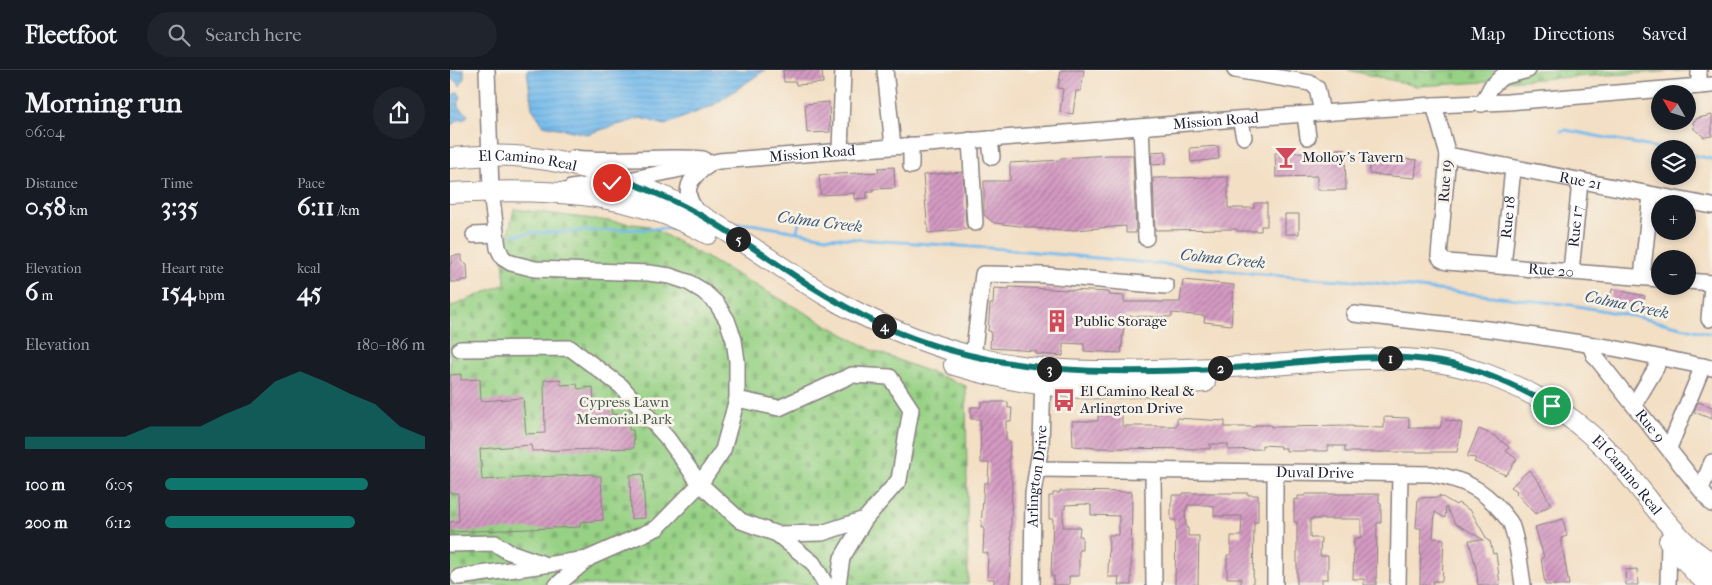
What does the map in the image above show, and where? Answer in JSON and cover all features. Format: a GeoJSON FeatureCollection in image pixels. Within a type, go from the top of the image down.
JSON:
{"type":"FeatureCollection","features":[{"type":"Feature","properties":{"kind":"main road","name":"El Camino Real"},"geometry":{"type":"LineString","coordinates":[[450,158],[528,157],[588,170],[624,181],[661,195],[701,216],[809,285],[859,314],[913,338],[1043,376],[1072,388],[1103,388],[1390,370],[1416,372],[1460,380],[1503,395],[1565,429],[1598,458],[1669,540],[1705,574]]}},
{"type":"Feature","properties":{"kind":"main road","name":"El Camino Real"},"geometry":{"type":"LineString","coordinates":[[450,193],[542,191],[578,194],[608,198],[672,217],[718,240],[854,323],[902,346],[978,373],[1043,376],[1104,371],[1210,368],[1392,358],[1419,359],[1464,368],[1508,383],[1531,394],[1571,418],[1604,447],[1690,546],[1705,574]]}},
{"type":"Feature","properties":{"kind":"street"},"geometry":{"type":"LineString","coordinates":[[460,579],[589,558],[657,528],[700,484],[723,450],[737,399],[737,361],[734,340],[727,320],[717,304],[703,291],[688,282],[670,276],[649,273],[535,269],[511,263],[503,258],[498,248],[495,234],[491,191],[487,70]]}},
{"type":"Feature","properties":{"kind":"street"},"geometry":{"type":"LineString","coordinates":[[840,151],[843,70]]}},
{"type":"Feature","properties":{"kind":"street"},"geometry":{"type":"LineString","coordinates":[[885,70],[893,146]]}},
{"type":"Feature","properties":{"kind":"street"},"geometry":{"type":"LineString","coordinates":[[1235,70],[1310,83],[1317,88],[1322,113]]}},
{"type":"Feature","properties":{"kind":"street"},"geometry":{"type":"LineString","coordinates":[[1482,104],[1491,87],[1506,73],[1528,70]]}},
{"type":"Feature","properties":{"kind":"street"},"geometry":{"type":"LineString","coordinates":[[1699,70],[1706,85]]}},
{"type":"Feature","properties":{"kind":"street","name":"Mission Road"},"geometry":{"type":"LineString","coordinates":[[542,191],[624,181],[719,161],[1240,119],[1434,105],[1482,104],[1706,85]]}},
{"type":"Feature","properties":{"kind":"street","name":"Rue 19"},"geometry":{"type":"LineString","coordinates":[[1434,105],[1448,155],[1439,256],[1441,259]]}},
{"type":"Feature","properties":{"kind":"street"},"geometry":{"type":"LineString","coordinates":[[1305,115],[1308,137]]}},
{"type":"Feature","properties":{"kind":"street"},"geometry":{"type":"LineString","coordinates":[[1240,119],[1244,137]]}},
{"type":"Feature","properties":{"kind":"street"},"geometry":{"type":"LineString","coordinates":[[1141,127],[1146,238]]}},
{"type":"Feature","properties":{"kind":"street"},"geometry":{"type":"LineString","coordinates":[[990,139],[992,157]]}},
{"type":"Feature","properties":{"kind":"street"},"geometry":{"type":"LineString","coordinates":[[970,140],[976,223]]}},
{"type":"Feature","properties":{"kind":"street"},"geometry":{"type":"LineString","coordinates":[[911,145],[911,166]]}},
{"type":"Feature","properties":{"kind":"street","name":"Rue 21"},"geometry":{"type":"LineString","coordinates":[[1448,155],[1651,195]]}},
{"type":"Feature","properties":{"kind":"street","name":"Mission Road"},"geometry":{"type":"LineString","coordinates":[[528,157],[566,157],[601,161],[691,158],[719,161]]}},
{"type":"Feature","properties":{"kind":"street","name":"Mission Road"},"geometry":{"type":"LineString","coordinates":[[701,216],[690,199],[688,191],[689,182],[701,170],[719,161]]}},
{"type":"Feature","properties":{"kind":"street","name":"Rue 18"},"geometry":{"type":"LineString","coordinates":[[1503,266],[1513,168]]}},
{"type":"Feature","properties":{"kind":"street","name":"Rue 17"},"geometry":{"type":"LineString","coordinates":[[1570,271],[1580,182]]}},
{"type":"Feature","properties":{"kind":"street"},"geometry":{"type":"LineString","coordinates":[[1642,277],[1651,195]]}},
{"type":"Feature","properties":{"kind":"street","name":"Rue 21"},"geometry":{"type":"LineString","coordinates":[[1696,203],[1712,206]]}},
{"type":"Feature","properties":{"kind":"street"},"geometry":{"type":"LineString","coordinates":[[474,235],[495,234]]}},
{"type":"Feature","properties":{"kind":"street","name":"Rue 20"},"geometry":{"type":"LineString","coordinates":[[1441,259],[1447,262],[1651,278]]}},
{"type":"Feature","properties":{"kind":"street"},"geometry":{"type":"LineString","coordinates":[[973,357],[983,274],[1044,275],[1166,286]]}},
{"type":"Feature","properties":{"kind":"street"},"geometry":{"type":"LineString","coordinates":[[1696,282],[1712,285],[1709,319]]}},
{"type":"Feature","properties":{"kind":"street"},"geometry":{"type":"LineString","coordinates":[[1354,314],[1496,330],[1707,367],[1669,448]]}},
{"type":"Feature","properties":{"kind":"street","name":"Rue 9"},"geometry":{"type":"LineString","coordinates":[[1590,345],[1594,355],[1712,504]]}},
{"type":"Feature","properties":{"kind":"street"},"geometry":{"type":"LineString","coordinates":[[460,349],[570,348],[621,386],[668,439],[700,484],[742,521],[777,534],[813,563],[826,585]]}},
{"type":"Feature","properties":{"kind":"street"},"geometry":{"type":"LineString","coordinates":[[1634,405],[1656,368],[1659,358]]}},
{"type":"Feature","properties":{"kind":"street"},"geometry":{"type":"LineString","coordinates":[[737,399],[779,408],[852,375],[890,377],[911,409],[899,480],[865,519],[842,558],[838,585]]}},
{"type":"Feature","properties":{"kind":"street","name":"Arlington Drive"},"geometry":{"type":"LineString","coordinates":[[1032,585],[1033,492],[1041,445],[1043,376]]}},
{"type":"Feature","properties":{"kind":"street"},"geometry":{"type":"LineString","coordinates":[[1701,489],[1712,462]]}},
{"type":"Feature","properties":{"kind":"street","name":"Duval Drive"},"geometry":{"type":"LineString","coordinates":[[1037,469],[1432,474],[1449,477],[1467,483],[1490,498],[1510,522],[1518,552],[1523,585]]}},
{"type":"Feature","properties":{"kind":"street"},"geometry":{"type":"LineString","coordinates":[[1153,471],[1154,585]]}},
{"type":"Feature","properties":{"kind":"street"},"geometry":{"type":"LineString","coordinates":[[1275,473],[1275,585]]}},
{"type":"Feature","properties":{"kind":"street"},"geometry":{"type":"LineString","coordinates":[[1398,585],[1400,474]]}},
{"type":"Feature","properties":{"kind":"street"},"geometry":{"type":"LineString","coordinates":[[777,534],[822,534],[865,519]]}},
{"type":"Feature","properties":{"kind":"street"},"geometry":{"type":"LineString","coordinates":[[1669,540],[1669,585]]}},
{"type":"Feature","properties":{"kind":"street"},"geometry":{"type":"LineString","coordinates":[[450,544],[495,543],[508,551],[545,565]]}},
{"type":"Feature","properties":{"kind":"street"},"geometry":{"type":"LineString","coordinates":[[557,585],[589,558]]}},
{"type":"Feature","properties":{"kind":"street"},"geometry":{"type":"LineString","coordinates":[[1669,585],[1673,579],[1681,574],[1705,574]]}},
{"type":"Feature","properties":{"kind":"green space"},"geometry":{"type":"Polygon","coordinates":[[[1348,70],[1696,70],[1416,86],[1348,70]]]}},
{"type":"Feature","properties":{"kind":"green space","name":"Cypress Lawn Memorial Park"},"geometry":{"type":"Polygon","coordinates":[[[514,209],[649,226],[872,350],[966,386],[968,585],[450,585],[450,307],[505,284],[503,258],[514,209]]]}},
{"type":"Feature","properties":{"kind":"water"},"geometry":{"type":"Polygon","coordinates":[[[450,70],[464,70],[464,78],[460,86],[450,79],[450,70]]]}},
{"type":"Feature","properties":{"kind":"water"},"geometry":{"type":"Polygon","coordinates":[[[527,70],[765,70],[712,106],[665,125],[641,118],[587,134],[543,125],[532,108],[527,70]]]}},
{"type":"Feature","properties":{"kind":"water"},"geometry":{"type":"Polygon","coordinates":[[[458,92],[461,97],[458,107],[468,115],[465,119],[458,120],[450,126],[450,99],[451,96],[458,92]]]}},
{"type":"Feature","properties":{"kind":"building"},"geometry":{"type":"Polygon","coordinates":[[[783,70],[822,70],[823,83],[796,85],[796,82],[784,82],[783,70]]]}},
{"type":"Feature","properties":{"kind":"building"},"geometry":{"type":"Polygon","coordinates":[[[1061,70],[1084,70],[1081,91],[1076,91],[1073,114],[1060,112],[1063,89],[1058,88],[1061,70]]]}},
{"type":"Feature","properties":{"kind":"building"},"geometry":{"type":"Polygon","coordinates":[[[829,102],[830,132],[807,133],[805,104],[829,102]]]}},
{"type":"Feature","properties":{"kind":"building"},"geometry":{"type":"Polygon","coordinates":[[[1712,115],[1712,136],[1704,137],[1695,130],[1696,120],[1712,115]]]}},
{"type":"Feature","properties":{"kind":"building"},"geometry":{"type":"Polygon","coordinates":[[[1218,146],[1219,159],[1191,162],[1190,148],[1218,146]]]}},
{"type":"Feature","properties":{"kind":"building"},"geometry":{"type":"Polygon","coordinates":[[[1336,149],[1345,149],[1346,190],[1317,190],[1317,176],[1276,177],[1275,153],[1304,152],[1304,156],[1337,156],[1336,149]]]}},
{"type":"Feature","properties":{"kind":"building"},"geometry":{"type":"Polygon","coordinates":[[[1166,151],[1166,164],[1152,165],[1151,152],[1166,151]]]}},
{"type":"Feature","properties":{"kind":"building"},"geometry":{"type":"Polygon","coordinates":[[[1109,155],[1133,155],[1136,233],[1126,233],[1126,226],[1061,231],[994,223],[984,215],[984,181],[1010,181],[1010,163],[1109,155]]]}},
{"type":"Feature","properties":{"kind":"building"},"geometry":{"type":"Polygon","coordinates":[[[1370,156],[1417,160],[1415,178],[1369,174],[1370,156]]]}},
{"type":"Feature","properties":{"kind":"building"},"geometry":{"type":"Polygon","coordinates":[[[894,167],[895,188],[873,189],[873,192],[867,192],[867,198],[854,199],[854,193],[821,195],[819,175],[879,172],[878,168],[894,167]]]}},
{"type":"Feature","properties":{"kind":"building"},"geometry":{"type":"Polygon","coordinates":[[[963,172],[966,224],[968,229],[928,233],[923,175],[963,172]]]}},
{"type":"Feature","properties":{"kind":"building"},"geometry":{"type":"Polygon","coordinates":[[[1228,177],[1228,208],[1254,208],[1254,203],[1267,203],[1267,226],[1261,226],[1261,231],[1237,231],[1236,229],[1155,230],[1153,178],[1228,177]]]}},
{"type":"Feature","properties":{"kind":"building"},"geometry":{"type":"Polygon","coordinates":[[[1285,214],[1299,214],[1299,234],[1285,234],[1285,214]]]}},
{"type":"Feature","properties":{"kind":"building"},"geometry":{"type":"Polygon","coordinates":[[[461,255],[461,261],[467,265],[468,280],[450,282],[452,256],[461,255]]]}},
{"type":"Feature","properties":{"kind":"building","name":"Public Storage"},"geometry":{"type":"Polygon","coordinates":[[[1183,280],[1234,285],[1231,325],[1204,322],[1205,316],[1172,313],[1172,317],[1125,316],[1121,353],[1084,351],[1084,344],[1063,343],[1063,356],[1036,354],[1036,351],[990,348],[991,331],[988,331],[990,304],[993,304],[994,288],[1009,289],[1009,287],[1109,292],[1109,295],[1124,296],[1124,302],[1180,302],[1183,280]]]}},
{"type":"Feature","properties":{"kind":"building"},"geometry":{"type":"Polygon","coordinates":[[[1612,289],[1645,296],[1642,308],[1610,301],[1612,289]]]}},
{"type":"Feature","properties":{"kind":"building"},"geometry":{"type":"Polygon","coordinates":[[[461,374],[461,380],[480,379],[481,401],[523,398],[526,434],[545,433],[544,380],[560,379],[561,385],[577,384],[578,389],[593,387],[594,402],[611,401],[612,415],[628,414],[629,430],[633,430],[634,448],[532,451],[531,445],[480,449],[482,480],[593,474],[593,476],[601,476],[603,520],[580,522],[580,527],[450,532],[450,522],[459,521],[458,493],[450,493],[450,375],[461,374]]]}},
{"type":"Feature","properties":{"kind":"building"},"geometry":{"type":"Polygon","coordinates":[[[981,402],[1008,402],[1008,408],[1012,408],[1011,421],[1006,421],[1006,441],[1010,441],[1009,465],[1012,483],[1010,585],[994,585],[994,579],[987,579],[988,553],[983,553],[984,528],[981,528],[984,483],[988,483],[989,463],[981,463],[980,419],[971,419],[971,407],[981,407],[981,402]]]}},
{"type":"Feature","properties":{"kind":"building"},"geometry":{"type":"Polygon","coordinates":[[[1698,402],[1712,407],[1712,419],[1694,412],[1698,402]]]}},
{"type":"Feature","properties":{"kind":"building"},"geometry":{"type":"Polygon","coordinates":[[[1122,405],[1122,426],[1177,426],[1177,418],[1225,421],[1225,427],[1271,425],[1271,427],[1353,426],[1384,428],[1384,417],[1409,418],[1409,428],[1440,428],[1442,419],[1462,423],[1457,452],[1345,452],[1345,446],[1328,446],[1328,451],[1286,451],[1286,448],[1280,448],[1280,446],[1262,445],[1262,449],[1228,450],[1228,444],[1210,444],[1210,449],[1073,446],[1072,421],[1098,421],[1098,406],[1122,405]]]}},
{"type":"Feature","properties":{"kind":"building"},"geometry":{"type":"Polygon","coordinates":[[[1479,429],[1495,436],[1509,447],[1506,451],[1517,459],[1506,475],[1474,462],[1476,458],[1467,457],[1479,429]]]}},
{"type":"Feature","properties":{"kind":"building"},"geometry":{"type":"Polygon","coordinates":[[[1529,470],[1539,482],[1551,505],[1535,514],[1516,493],[1517,491],[1511,487],[1529,470]]]}},
{"type":"Feature","properties":{"kind":"building"},"geometry":{"type":"Polygon","coordinates":[[[643,474],[645,518],[631,519],[630,475],[643,474]]]}},
{"type":"Feature","properties":{"kind":"building"},"geometry":{"type":"Polygon","coordinates":[[[1060,491],[1132,492],[1131,585],[1118,585],[1119,577],[1108,577],[1109,535],[1119,535],[1119,516],[1091,515],[1091,505],[1084,504],[1065,505],[1065,509],[1063,509],[1063,527],[1080,527],[1079,536],[1082,536],[1082,550],[1079,550],[1079,576],[1069,576],[1069,585],[1053,585],[1054,576],[1051,576],[1053,519],[1049,519],[1049,496],[1053,496],[1053,493],[1060,493],[1060,491]]]}},
{"type":"Feature","properties":{"kind":"building"},"geometry":{"type":"Polygon","coordinates":[[[1183,493],[1248,493],[1248,495],[1258,495],[1258,522],[1254,522],[1253,585],[1241,585],[1241,578],[1227,578],[1227,555],[1231,555],[1231,536],[1241,536],[1242,516],[1214,516],[1214,506],[1187,505],[1187,510],[1185,510],[1188,536],[1199,536],[1198,585],[1175,585],[1176,520],[1171,520],[1171,502],[1172,495],[1183,495],[1183,493]]]}},
{"type":"Feature","properties":{"kind":"building"},"geometry":{"type":"Polygon","coordinates":[[[1305,494],[1379,494],[1381,523],[1377,523],[1376,585],[1364,585],[1364,579],[1353,579],[1354,538],[1361,538],[1361,519],[1310,519],[1310,538],[1321,538],[1320,556],[1328,556],[1328,579],[1322,579],[1322,585],[1297,585],[1297,522],[1294,522],[1294,499],[1298,500],[1298,496],[1305,496],[1305,494]]]}},
{"type":"Feature","properties":{"kind":"building"},"geometry":{"type":"Polygon","coordinates":[[[1439,495],[1471,511],[1488,541],[1490,541],[1493,554],[1496,553],[1500,585],[1478,585],[1469,540],[1484,540],[1455,523],[1446,507],[1445,518],[1435,512],[1433,538],[1444,539],[1442,581],[1433,581],[1433,585],[1420,585],[1421,528],[1416,528],[1418,498],[1440,497],[1439,495]]]}},
{"type":"Feature","properties":{"kind":"building"},"geometry":{"type":"Polygon","coordinates":[[[1563,519],[1567,536],[1561,538],[1569,585],[1545,585],[1541,558],[1544,557],[1535,527],[1563,519]]]}},
{"type":"Feature","properties":{"kind":"building"},"geometry":{"type":"Polygon","coordinates":[[[1637,569],[1638,585],[1626,585],[1625,570],[1637,569]]]}},
{"type":"Feature","properties":{"kind":"waterway"},"geometry":{"type":"LineString","coordinates":[[1561,131],[1566,130],[1651,147]]}},
{"type":"Feature","properties":{"kind":"waterway"},"geometry":{"type":"LineString","coordinates":[[1696,156],[1712,159]]}},
{"type":"Feature","properties":{"kind":"waterway"},"geometry":{"type":"LineString","coordinates":[[797,231],[800,219]]}},
{"type":"Feature","properties":{"kind":"waterway","name":"Colma Creek"},"geometry":{"type":"LineString","coordinates":[[730,224],[751,224],[826,237],[1004,249],[1282,276],[1357,281],[1572,305],[1633,316],[1712,334]]}},
{"type":"Feature","properties":{"kind":"waterway","name":"Colma Creek"},"geometry":{"type":"LineString","coordinates":[[514,235],[675,228]]}},
{"type":"Feature","properties":{"kind":"place","name":"Molloy's Tavern"},"geometry":{"type":"Point","coordinates":[1286,157]}},
{"type":"Feature","properties":{"kind":"place","name":"Public Storage"},"geometry":{"type":"Point","coordinates":[1057,321]}},
{"type":"Feature","properties":{"kind":"place","name":"El Camino Real & Arlington Drive"},"geometry":{"type":"Point","coordinates":[1064,400]}},
{"type":"Feature","properties":{"kind":"route"},"geometry":{"type":"LineString","coordinates":[[612,183],[624,181],[680,204],[809,285],[884,326],[943,349],[982,359],[1022,366],[1073,371],[1104,371],[1229,368],[1364,358],[1419,359],[1442,362],[1486,374],[1531,394],[1552,406]]}}]}
